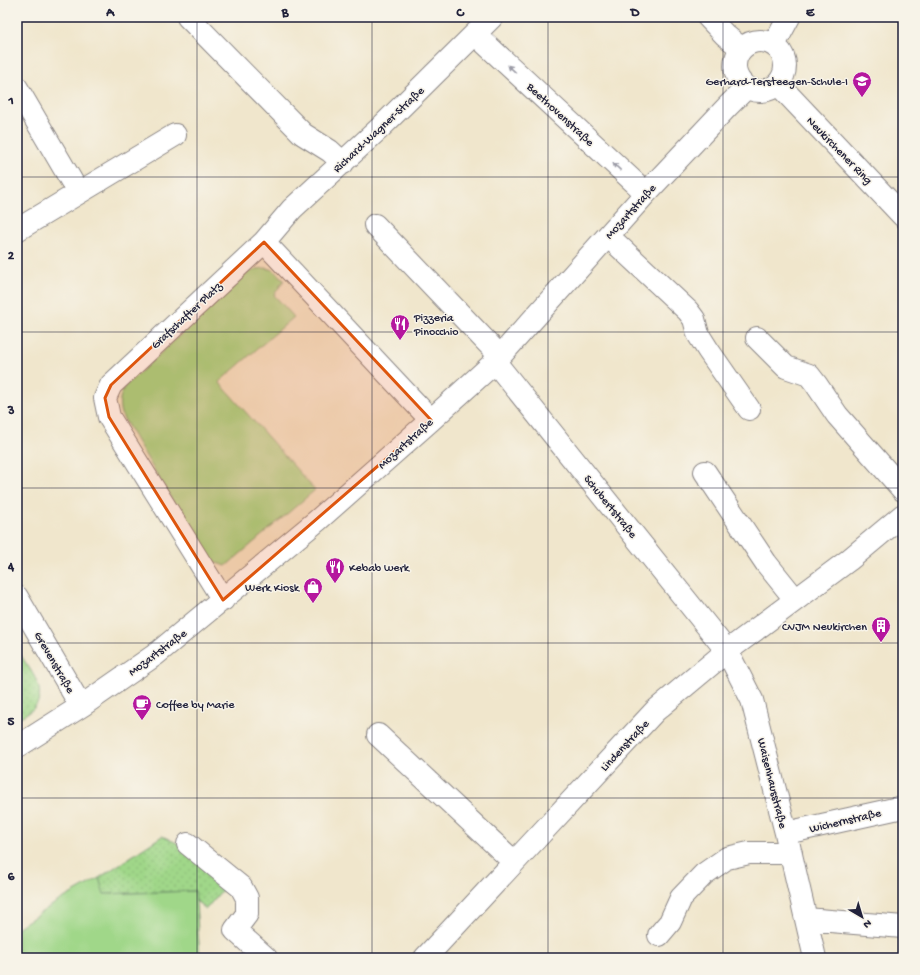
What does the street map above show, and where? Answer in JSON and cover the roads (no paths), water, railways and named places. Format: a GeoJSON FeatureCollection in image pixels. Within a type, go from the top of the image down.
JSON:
{"type":"FeatureCollection","features":[{"type":"Feature","properties":{"kind":"street"},"geometry":{"type":"LineString","coordinates":[[188,17],[303,134],[330,152],[343,163]]}},
{"type":"Feature","properties":{"kind":"street","name":"Richard-Wagner-Straße"},"geometry":{"type":"LineString","coordinates":[[264,242],[292,209],[381,127],[476,35],[492,17]]}},
{"type":"Feature","properties":{"kind":"street"},"geometry":{"type":"LineString","coordinates":[[708,17],[742,48]]}},
{"type":"Feature","properties":{"kind":"street"},"geometry":{"type":"LineString","coordinates":[[774,45],[789,17]]}},
{"type":"Feature","properties":{"kind":"street","name":"Beethovenstraße"},"geometry":{"type":"LineString","coordinates":[[476,35],[646,193]]}},
{"type":"Feature","properties":{"kind":"street"},"geometry":{"type":"LineString","coordinates":[[766,41],[774,45],[780,51],[784,59],[785,68],[783,77],[778,84],[763,92],[754,92],[746,88],[739,82],[735,74],[734,65],[736,56],[742,48],[749,43],[766,41]]}},
{"type":"Feature","properties":{"kind":"street","name":"Neukirchener Ring"},"geometry":{"type":"LineString","coordinates":[[778,84],[903,216]]}},
{"type":"Feature","properties":{"kind":"street"},"geometry":{"type":"LineString","coordinates":[[17,88],[78,192]]}},
{"type":"Feature","properties":{"kind":"street","name":"Mozartstraße"},"geometry":{"type":"LineString","coordinates":[[17,747],[156,655],[318,520],[431,420],[498,359],[646,193],[746,88]]}},
{"type":"Feature","properties":{"kind":"street"},"geometry":{"type":"LineString","coordinates":[[17,230],[175,135]]}},
{"type":"Feature","properties":{"kind":"street","name":"Schubertstraße"},"geometry":{"type":"LineString","coordinates":[[375,225],[498,359],[727,651]]}},
{"type":"Feature","properties":{"kind":"street"},"geometry":{"type":"LineString","coordinates":[[608,236],[688,311],[694,319],[698,334],[749,409]]}},
{"type":"Feature","properties":{"kind":"street"},"geometry":{"type":"LineString","coordinates":[[264,242],[431,420]]}},
{"type":"Feature","properties":{"kind":"street","name":"Grafschafter Platz"},"geometry":{"type":"LineString","coordinates":[[223,600],[109,417],[105,398],[111,385],[264,242]]}},
{"type":"Feature","properties":{"kind":"street"},"geometry":{"type":"LineString","coordinates":[[757,338],[786,367],[809,376],[816,384],[836,415],[903,490]]}},
{"type":"Feature","properties":{"kind":"street"},"geometry":{"type":"LineString","coordinates":[[705,472],[766,564],[796,600]]}},
{"type":"Feature","properties":{"kind":"street","name":"Lindenstraße"},"geometry":{"type":"LineString","coordinates":[[434,954],[514,862],[655,711],[727,651],[849,560],[903,515]]}},
{"type":"Feature","properties":{"kind":"street","name":"Lindenstraße"},"geometry":{"type":"LineString","coordinates":[[849,560],[903,530]]}},
{"type":"Feature","properties":{"kind":"street","name":"Grevenstraße"},"geometry":{"type":"LineString","coordinates":[[17,597],[75,696],[82,705]]}},
{"type":"Feature","properties":{"kind":"street","name":"Waisenhausstraße"},"geometry":{"type":"LineString","coordinates":[[727,651],[752,700],[815,958]]}},
{"type":"Feature","properties":{"kind":"street"},"geometry":{"type":"LineString","coordinates":[[378,735],[514,862]]}},
{"type":"Feature","properties":{"kind":"street","name":"Wichernstraße"},"geometry":{"type":"LineString","coordinates":[[659,935],[670,922],[681,898],[704,874],[727,858],[788,843],[903,806]]}},
{"type":"Feature","properties":{"kind":"street"},"geometry":{"type":"LineString","coordinates":[[188,844],[241,887],[247,898],[247,914],[235,930],[266,958]]}},
{"type":"Feature","properties":{"kind":"street"},"geometry":{"type":"LineString","coordinates":[[806,919],[903,926]]}},
{"type":"Feature","properties":{"kind":"place","name":"Gerhard-Tersteegen-Schule-I"},"geometry":{"type":"Point","coordinates":[862,98]}},
{"type":"Feature","properties":{"kind":"place","name":"Pizzeria Pinocchio"},"geometry":{"type":"Point","coordinates":[400,341]}},
{"type":"Feature","properties":{"kind":"place","name":"Kebab werk"},"geometry":{"type":"Point","coordinates":[335,584]}},
{"type":"Feature","properties":{"kind":"place","name":"Werk Kiosk"},"geometry":{"type":"Point","coordinates":[313,604]}},
{"type":"Feature","properties":{"kind":"place","name":"CVJM Neukirchen"},"geometry":{"type":"Point","coordinates":[881,643]}},
{"type":"Feature","properties":{"kind":"place","name":"Coffee by Marie"},"geometry":{"type":"Point","coordinates":[142,721]}}]}
